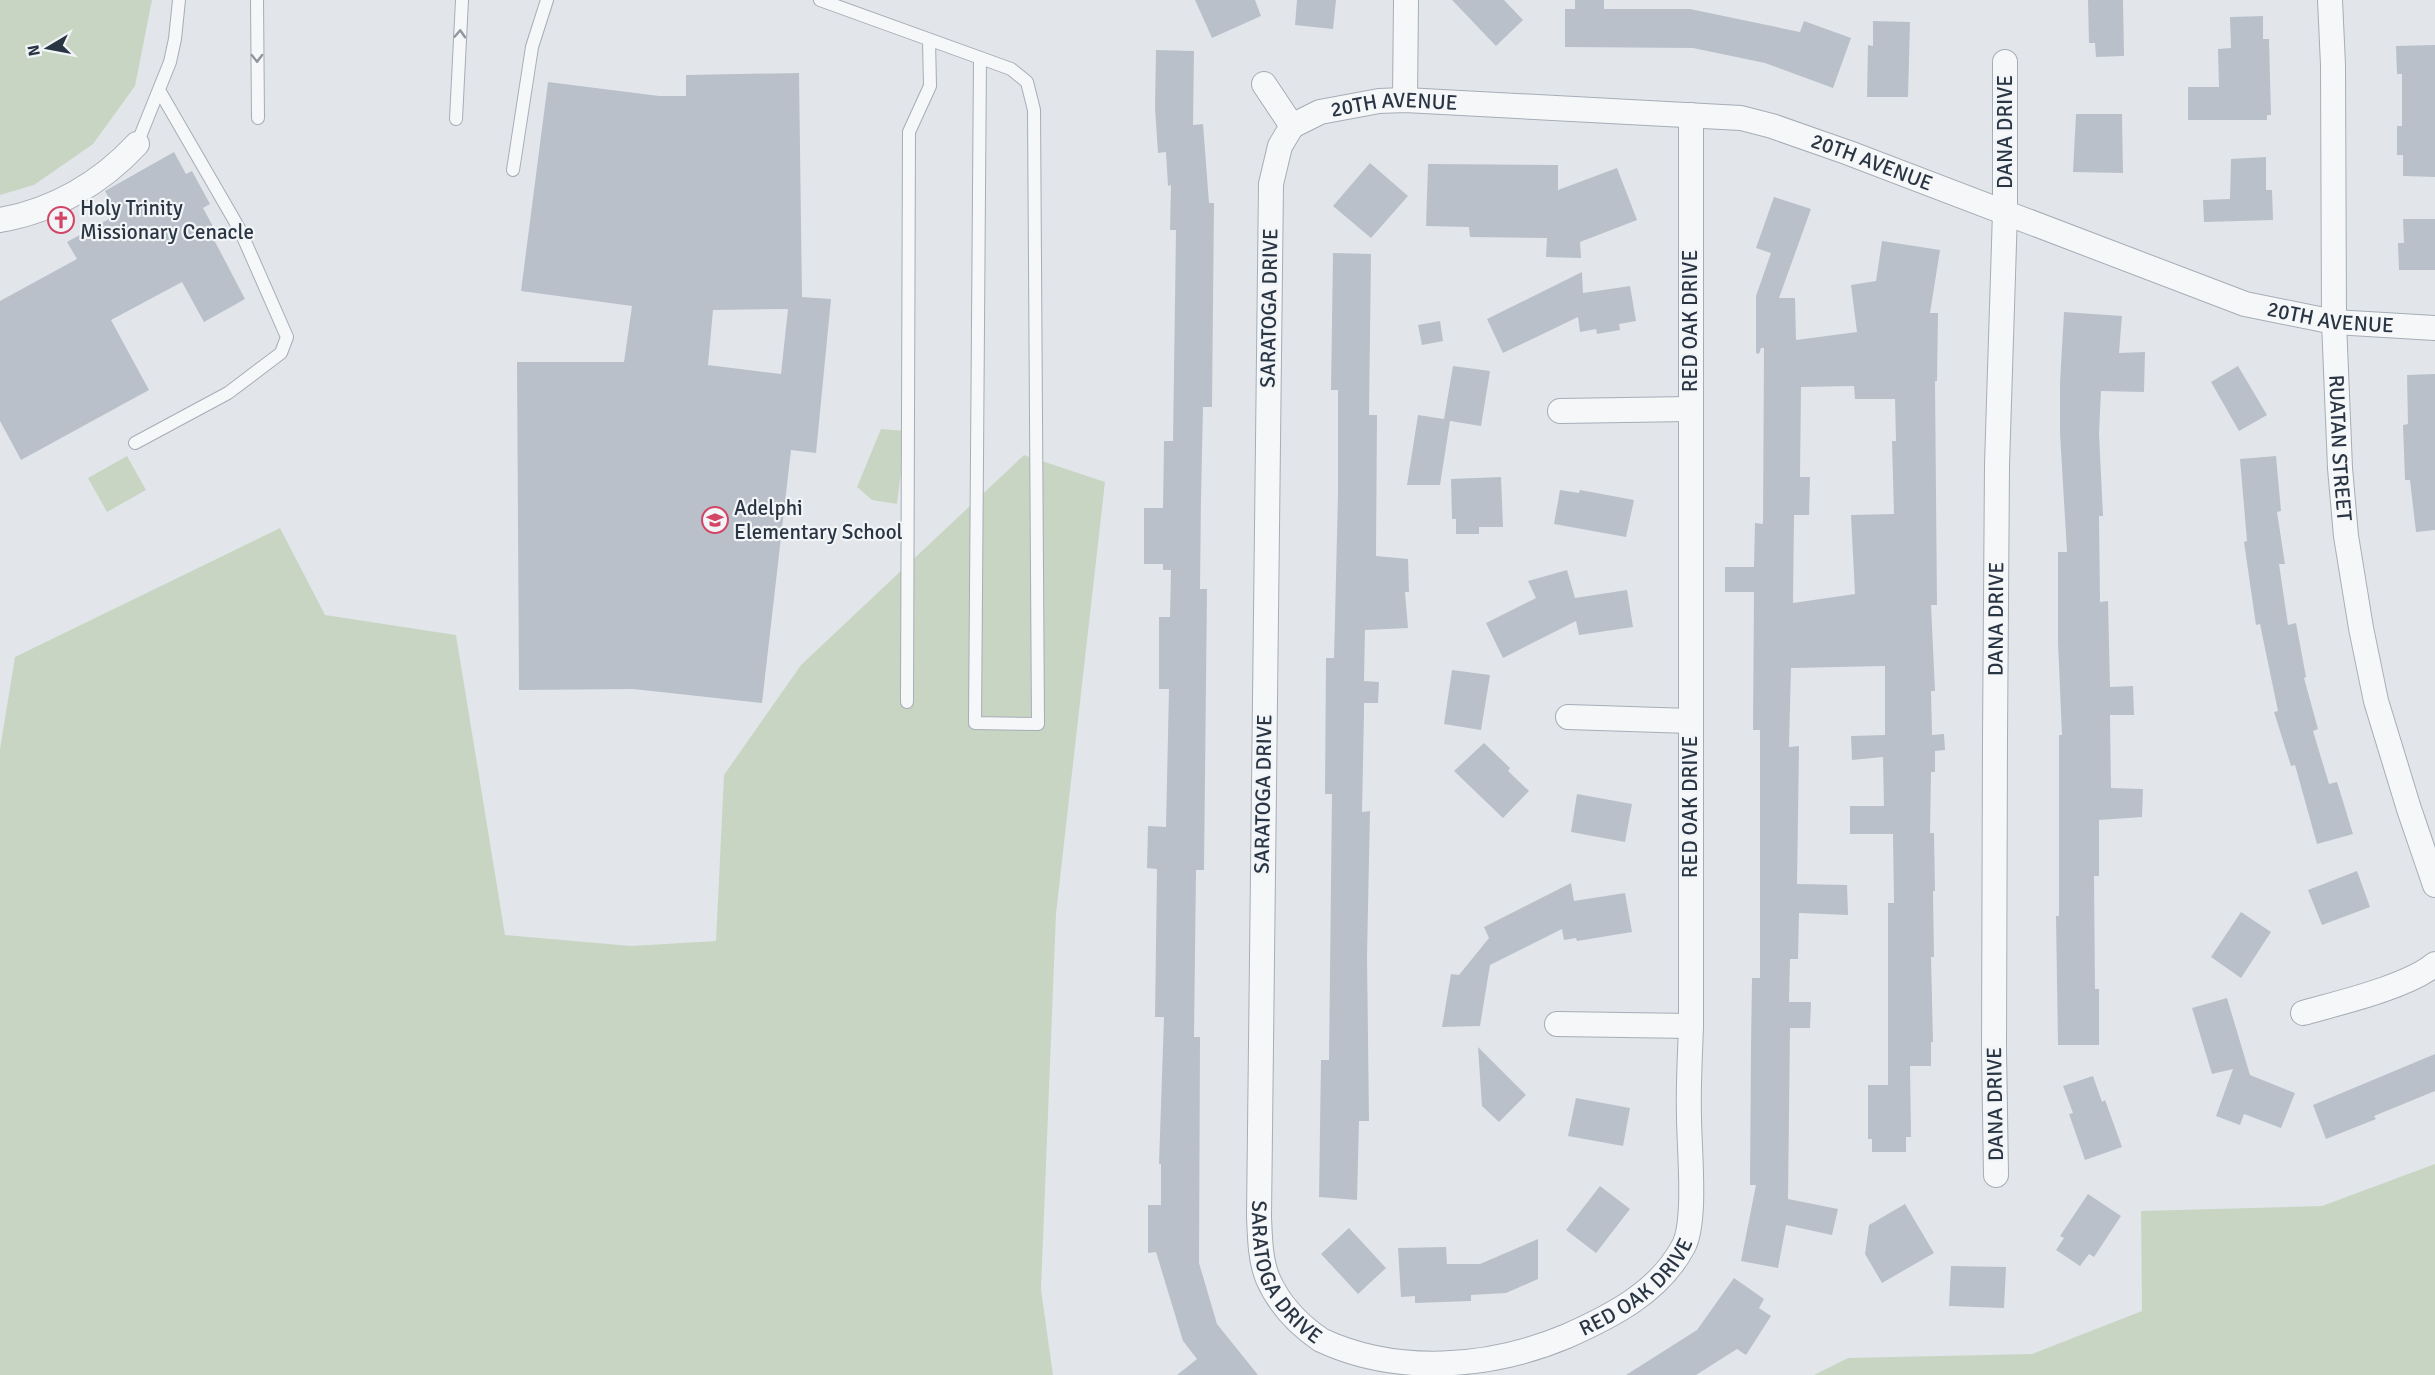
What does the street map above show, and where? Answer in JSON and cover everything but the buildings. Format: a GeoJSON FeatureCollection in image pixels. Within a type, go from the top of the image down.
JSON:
{"type":"FeatureCollection","features":[{"type":"Feature","properties":{"kind":"street"},"geometry":{"type":"LineString","coordinates":[[1405,100],[1406,0]]}},
{"type":"Feature","properties":{"kind":"street","name":"RUATAN STREET"},"geometry":{"type":"LineString","coordinates":[[2330,0],[2333,65],[2334,322],[2340,468],[2346,536],[2376,701],[2389,749],[2435,885]]}},
{"type":"Feature","properties":{"kind":"street","name":"DANA DRIVE"},"geometry":{"type":"LineString","coordinates":[[1996,1175],[1994,1039],[1997,465],[2005,212],[2005,62]]}},
{"type":"Feature","properties":{"kind":"street"},"geometry":{"type":"LineString","coordinates":[[1264,84],[1292,126]]}},
{"type":"Feature","properties":{"kind":"street","name":"20TH AVENUE"},"geometry":{"type":"LineString","coordinates":[[1292,126],[1320,112],[1379,101],[1405,100],[1741,118],[1772,126],[2245,304],[2334,322],[2435,328]]}},
{"type":"Feature","properties":{"kind":"street","name":"RED OAK DRIVE"},"geometry":{"type":"LineString","coordinates":[[1470,1368],[1528,1353],[1620,1310],[1647,1292],[1669,1269],[1685,1245],[1691,1212],[1689,1114],[1691,1026],[1691,115]]}},
{"type":"Feature","properties":{"kind":"street","name":"SARATOGA DRIVE"},"geometry":{"type":"LineString","coordinates":[[1292,126],[1280,146],[1271,184],[1259,1193],[1262,1259],[1268,1279],[1285,1308],[1307,1331],[1336,1350],[1368,1364],[1406,1371],[1470,1368]]}},
{"type":"Feature","properties":{"kind":"street"},"geometry":{"type":"LineString","coordinates":[[0,220],[45,208],[73,194],[109,172],[137,144]]}},
{"type":"Feature","properties":{"kind":"street"},"geometry":{"type":"LineString","coordinates":[[1560,411],[1690,409]]}},
{"type":"Feature","properties":{"kind":"street"},"geometry":{"type":"LineString","coordinates":[[1568,717],[1690,721]]}},
{"type":"Feature","properties":{"kind":"street"},"geometry":{"type":"LineString","coordinates":[[2303,1013],[2373,992],[2421,973],[2435,964]]}},
{"type":"Feature","properties":{"kind":"street"},"geometry":{"type":"LineString","coordinates":[[1557,1024],[1691,1026]]}},
{"type":"Feature","properties":{"kind":"lane"},"geometry":{"type":"LineString","coordinates":[[137,144],[170,62],[176,39],[179,0]]}},
{"type":"Feature","properties":{"kind":"lane"},"geometry":{"type":"LineString","coordinates":[[257,0],[258,118]]}},
{"type":"Feature","properties":{"kind":"lane"},"geometry":{"type":"LineString","coordinates":[[456,119],[462,0]]}},
{"type":"Feature","properties":{"kind":"lane"},"geometry":{"type":"LineString","coordinates":[[513,170],[532,47],[547,0]]}},
{"type":"Feature","properties":{"kind":"lane"},"geometry":{"type":"LineString","coordinates":[[820,0],[1011,69],[1027,82],[1034,110],[1038,724],[975,723],[980,58]]}},
{"type":"Feature","properties":{"kind":"lane"},"geometry":{"type":"LineString","coordinates":[[907,702],[909,132],[930,86],[930,40]]}},
{"type":"Feature","properties":{"kind":"lane"},"geometry":{"type":"LineString","coordinates":[[135,443],[228,393],[281,353],[287,337],[240,230],[159,90]]}},
{"type":"Feature","properties":{"kind":"green space"},"geometry":{"type":"Polygon","coordinates":[[[0,0],[152,0],[135,86],[93,144],[34,185],[0,195],[0,0]]]}},
{"type":"Feature","properties":{"kind":"green space"},"geometry":{"type":"Polygon","coordinates":[[[881,429],[906,431],[897,504],[872,500],[857,487],[881,429]]]}},
{"type":"Feature","properties":{"kind":"green space"},"geometry":{"type":"Polygon","coordinates":[[[1024,455],[1105,482],[1056,914],[1041,1290],[1053,1375],[0,1375],[0,749],[15,657],[280,528],[325,615],[456,635],[505,935],[631,946],[716,941],[724,775],[801,665],[1024,455]]]}},
{"type":"Feature","properties":{"kind":"green space"},"geometry":{"type":"Polygon","coordinates":[[[127,456],[146,490],[107,512],[88,478],[127,456]]]}},
{"type":"Feature","properties":{"kind":"green space"},"geometry":{"type":"Polygon","coordinates":[[[2435,1164],[2435,1375],[1814,1375],[1848,1358],[2032,1354],[2142,1311],[2141,1211],[2322,1206],[2435,1164]]]}},
{"type":"Feature","properties":{"kind":"place","name":"Holy Trinity Missionary Cenacle"},"geometry":{"type":"Point","coordinates":[61,220]}},
{"type":"Feature","properties":{"kind":"place","name":"Adelphi Elementary School"},"geometry":{"type":"Point","coordinates":[715,520]}}]}
